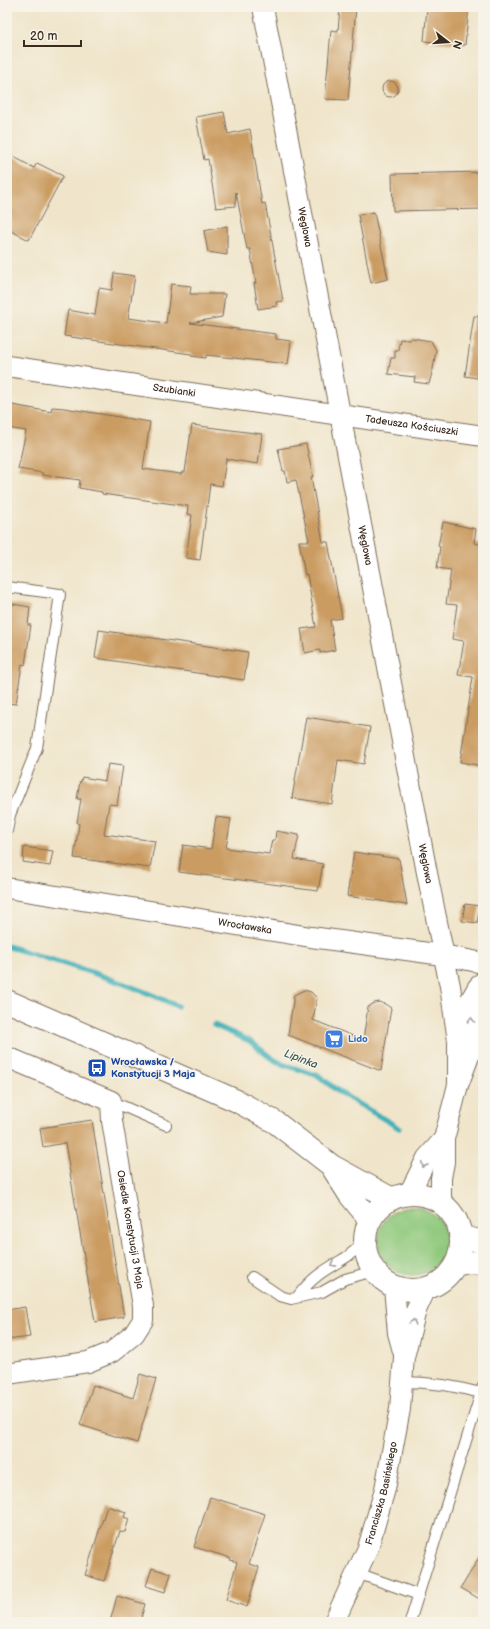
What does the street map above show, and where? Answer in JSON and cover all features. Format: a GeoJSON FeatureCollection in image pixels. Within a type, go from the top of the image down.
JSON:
{"type":"FeatureCollection","features":[{"type":"Feature","properties":{"kind":"street","name":"Węglowa"},"geometry":{"type":"LineString","coordinates":[[263,7],[450,986],[458,1041],[458,1085]]}},
{"type":"Feature","properties":{"kind":"street","name":"Szubianki"},"geometry":{"type":"LineString","coordinates":[[7,366],[341,415]]}},
{"type":"Feature","properties":{"kind":"street","name":"Tadeusza Kościuszki"},"geometry":{"type":"LineString","coordinates":[[341,415],[483,436]]}},
{"type":"Feature","properties":{"kind":"street","name":"Wrocławska"},"geometry":{"type":"LineString","coordinates":[[7,888],[303,936],[443,955],[483,963]]}},
{"type":"Feature","properties":{"kind":"street","name":"Węglowa"},"geometry":{"type":"LineString","coordinates":[[441,1203],[444,1139],[458,1085],[471,1051],[470,1001],[478,987],[483,982]]}},
{"type":"Feature","properties":{"kind":"street"},"geometry":{"type":"LineString","coordinates":[[7,1001],[237,1100],[275,1122],[332,1166],[401,1196]]}},
{"type":"Feature","properties":{"kind":"street"},"geometry":{"type":"LineString","coordinates":[[7,1057],[111,1101]]}},
{"type":"Feature","properties":{"kind":"street","name":"Osiedle Konstytucji 3 Maja"},"geometry":{"type":"LineString","coordinates":[[7,1374],[94,1360],[112,1352],[134,1334],[143,1320],[143,1306],[112,1121],[111,1101]]}},
{"type":"Feature","properties":{"kind":"street","name":"Węglowa"},"geometry":{"type":"LineString","coordinates":[[401,1196],[427,1158],[444,1139]]}},
{"type":"Feature","properties":{"kind":"street"},"geometry":{"type":"LineString","coordinates":[[332,1166],[349,1194],[370,1220]]}},
{"type":"Feature","properties":{"kind":"street"},"geometry":{"type":"LineString","coordinates":[[420,1195],[441,1203],[454,1218],[460,1236],[460,1251],[455,1265],[448,1275],[438,1283],[426,1288],[410,1290],[394,1287],[383,1280],[374,1271],[367,1257],[365,1242],[366,1231],[370,1220],[379,1208],[401,1196],[420,1195]]}},
{"type":"Feature","properties":{"kind":"street"},"geometry":{"type":"LineString","coordinates":[[460,1236],[483,1242]]}},
{"type":"Feature","properties":{"kind":"street"},"geometry":{"type":"LineString","coordinates":[[455,1265],[468,1262],[483,1263]]}},
{"type":"Feature","properties":{"kind":"street","name":"Franciszka Basińskiego"},"geometry":{"type":"LineString","coordinates":[[394,1287],[398,1333],[404,1357]]}},
{"type":"Feature","properties":{"kind":"street","name":"Franciszka Basińskiego"},"geometry":{"type":"LineString","coordinates":[[334,1622],[368,1548],[385,1489],[400,1409],[404,1357],[416,1310],[426,1288]]}},
{"type":"Feature","properties":{"kind":"lane"},"geometry":{"type":"LineString","coordinates":[[7,587],[60,594],[37,748],[8,814],[7,831]]}},
{"type":"Feature","properties":{"kind":"lane"},"geometry":{"type":"LineString","coordinates":[[111,1101],[166,1125]]}},
{"type":"Feature","properties":{"kind":"lane"},"geometry":{"type":"LineString","coordinates":[[298,1296],[312,1279],[326,1268],[346,1258],[365,1242]]}},
{"type":"Feature","properties":{"kind":"lane"},"geometry":{"type":"LineString","coordinates":[[252,1277],[280,1296],[291,1299],[298,1296],[306,1296],[322,1292],[345,1279],[374,1271]]}},
{"type":"Feature","properties":{"kind":"lane"},"geometry":{"type":"LineString","coordinates":[[402,1382],[422,1382],[482,1390],[410,1622]]}},
{"type":"Feature","properties":{"kind":"lane"},"geometry":{"type":"LineString","coordinates":[[357,1572],[419,1595]]}},
{"type":"Feature","properties":{"kind":"green space"},"geometry":{"type":"Polygon","coordinates":[[[405,1207],[419,1207],[431,1212],[441,1222],[446,1234],[446,1248],[441,1260],[431,1270],[419,1275],[405,1275],[393,1270],[383,1260],[378,1248],[378,1234],[383,1222],[393,1212],[405,1207]]]}},
{"type":"Feature","properties":{"kind":"building"},"geometry":{"type":"Polygon","coordinates":[[[340,7],[356,7],[348,100],[325,99],[331,30],[338,31],[340,7]]]}},
{"type":"Feature","properties":{"kind":"building"},"geometry":{"type":"Polygon","coordinates":[[[427,7],[469,7],[465,45],[424,41],[427,7]]]}},
{"type":"Feature","properties":{"kind":"building"},"geometry":{"type":"Polygon","coordinates":[[[387,81],[393,81],[398,86],[396,95],[393,97],[387,97],[382,92],[382,86],[387,81]]]}},
{"type":"Feature","properties":{"kind":"building"},"geometry":{"type":"Polygon","coordinates":[[[224,112],[228,134],[250,129],[262,204],[265,203],[283,301],[276,302],[277,306],[258,309],[254,283],[256,283],[250,249],[247,249],[236,192],[235,206],[216,208],[208,159],[204,160],[196,117],[224,112]]]}},
{"type":"Feature","properties":{"kind":"building"},"geometry":{"type":"Polygon","coordinates":[[[7,153],[34,168],[37,163],[63,176],[29,240],[7,229],[7,153]]]}},
{"type":"Feature","properties":{"kind":"building"},"geometry":{"type":"Polygon","coordinates":[[[483,172],[483,209],[393,211],[392,174],[483,172]]]}},
{"type":"Feature","properties":{"kind":"building"},"geometry":{"type":"Polygon","coordinates":[[[374,212],[388,279],[371,283],[358,215],[374,212]]]}},
{"type":"Feature","properties":{"kind":"building"},"geometry":{"type":"Polygon","coordinates":[[[227,226],[227,255],[208,252],[204,231],[227,226]]]}},
{"type":"Feature","properties":{"kind":"building"},"geometry":{"type":"Polygon","coordinates":[[[114,273],[135,276],[128,318],[166,323],[171,284],[191,286],[190,294],[225,294],[222,317],[190,323],[276,334],[276,339],[291,341],[288,364],[206,355],[206,358],[191,356],[191,354],[64,336],[68,310],[95,315],[99,288],[112,290],[114,273]]]}},
{"type":"Feature","properties":{"kind":"building"},"geometry":{"type":"Polygon","coordinates":[[[474,316],[483,317],[483,379],[465,376],[474,316]]]}},
{"type":"Feature","properties":{"kind":"building"},"geometry":{"type":"Polygon","coordinates":[[[412,338],[431,341],[436,350],[429,384],[414,382],[415,377],[388,374],[391,358],[395,358],[395,350],[398,350],[400,339],[409,340],[412,338]]]}},
{"type":"Feature","properties":{"kind":"building"},"geometry":{"type":"Polygon","coordinates":[[[7,404],[51,412],[52,407],[64,408],[150,422],[143,469],[181,474],[182,472],[185,472],[192,425],[262,434],[258,464],[226,459],[222,486],[210,484],[200,560],[186,558],[192,515],[187,514],[188,506],[102,494],[102,492],[79,488],[80,480],[42,475],[43,473],[18,469],[26,431],[7,428],[7,404]]]}},
{"type":"Feature","properties":{"kind":"building"},"geometry":{"type":"Polygon","coordinates":[[[306,444],[313,477],[311,477],[323,542],[328,542],[342,618],[330,620],[335,650],[320,653],[320,650],[305,653],[301,629],[316,627],[307,574],[305,575],[299,541],[309,541],[296,480],[287,482],[278,449],[306,444]]]}},
{"type":"Feature","properties":{"kind":"building"},"geometry":{"type":"Polygon","coordinates":[[[443,522],[476,529],[474,543],[483,545],[483,766],[460,762],[473,677],[458,675],[464,641],[452,639],[457,605],[446,604],[451,570],[437,568],[440,547],[438,546],[443,522]]]}},
{"type":"Feature","properties":{"kind":"building"},"geometry":{"type":"Polygon","coordinates":[[[7,603],[30,607],[28,625],[31,625],[25,665],[22,664],[16,704],[7,703],[7,603]]]}},
{"type":"Feature","properties":{"kind":"building"},"geometry":{"type":"Polygon","coordinates":[[[99,630],[248,652],[244,680],[95,658],[99,630]]]}},
{"type":"Feature","properties":{"kind":"building"},"geometry":{"type":"Polygon","coordinates":[[[306,717],[370,727],[364,764],[338,760],[332,804],[292,798],[306,717]]]}},
{"type":"Feature","properties":{"kind":"building"},"geometry":{"type":"Polygon","coordinates":[[[108,764],[123,766],[117,805],[109,804],[104,834],[155,841],[150,868],[74,858],[81,799],[77,799],[80,781],[81,782],[82,777],[105,781],[108,764]]]}},
{"type":"Feature","properties":{"kind":"building"},"geometry":{"type":"Polygon","coordinates":[[[216,817],[231,819],[226,848],[269,854],[272,840],[275,840],[276,831],[299,835],[294,859],[323,864],[318,891],[179,872],[183,845],[211,849],[216,817]]]}},
{"type":"Feature","properties":{"kind":"building"},"geometry":{"type":"Polygon","coordinates":[[[24,847],[53,851],[50,866],[23,862],[24,847]]]}},
{"type":"Feature","properties":{"kind":"building"},"geometry":{"type":"Polygon","coordinates":[[[354,852],[399,859],[407,905],[347,896],[354,852]]]}},
{"type":"Feature","properties":{"kind":"building"},"geometry":{"type":"Polygon","coordinates":[[[465,904],[480,906],[477,923],[462,921],[465,904]]]}},
{"type":"Feature","properties":{"kind":"building"},"geometry":{"type":"Polygon","coordinates":[[[304,990],[311,992],[317,998],[313,1020],[363,1040],[368,1007],[379,1002],[391,1008],[381,1071],[288,1035],[294,995],[304,990]]]}},
{"type":"Feature","properties":{"kind":"building"},"geometry":{"type":"Polygon","coordinates":[[[92,1120],[124,1317],[95,1322],[65,1143],[43,1147],[40,1128],[92,1120]]]}},
{"type":"Feature","properties":{"kind":"building"},"geometry":{"type":"Polygon","coordinates":[[[25,1307],[30,1337],[7,1340],[7,1310],[25,1307]]]}},
{"type":"Feature","properties":{"kind":"building"},"geometry":{"type":"Polygon","coordinates":[[[140,1374],[156,1379],[137,1443],[80,1425],[93,1385],[133,1398],[140,1374]]]}},
{"type":"Feature","properties":{"kind":"building"},"geometry":{"type":"Polygon","coordinates":[[[210,1497],[265,1514],[249,1564],[259,1567],[247,1607],[226,1600],[237,1562],[230,1560],[231,1558],[194,1547],[210,1497]]]}},
{"type":"Feature","properties":{"kind":"building"},"geometry":{"type":"Polygon","coordinates":[[[107,1506],[126,1512],[124,1517],[129,1519],[125,1532],[120,1531],[104,1581],[85,1575],[107,1506]]]}},
{"type":"Feature","properties":{"kind":"building"},"geometry":{"type":"Polygon","coordinates":[[[483,1551],[483,1601],[461,1588],[483,1551]]]}},
{"type":"Feature","properties":{"kind":"building"},"geometry":{"type":"Polygon","coordinates":[[[152,1568],[171,1574],[165,1592],[146,1586],[152,1568]]]}},
{"type":"Feature","properties":{"kind":"building"},"geometry":{"type":"Polygon","coordinates":[[[117,1596],[145,1604],[140,1622],[110,1622],[117,1596]]]}},
{"type":"Feature","properties":{"kind":"waterway","name":"Lipinka"},"geometry":{"type":"LineString","coordinates":[[7,946],[114,980],[177,1006]]}},
{"type":"Feature","properties":{"kind":"waterway","name":"Lipinka"},"geometry":{"type":"LineString","coordinates":[[214,1025],[250,1041],[271,1058],[282,1064],[319,1076],[339,1092],[399,1128]]}},
{"type":"Feature","properties":{"kind":"place","name":"Lido"},"geometry":{"type":"Point","coordinates":[334,1039]}},
{"type":"Feature","properties":{"kind":"place","name":"Wrocławska / Konstytucji 3 Maja"},"geometry":{"type":"Point","coordinates":[97,1068]}}]}
